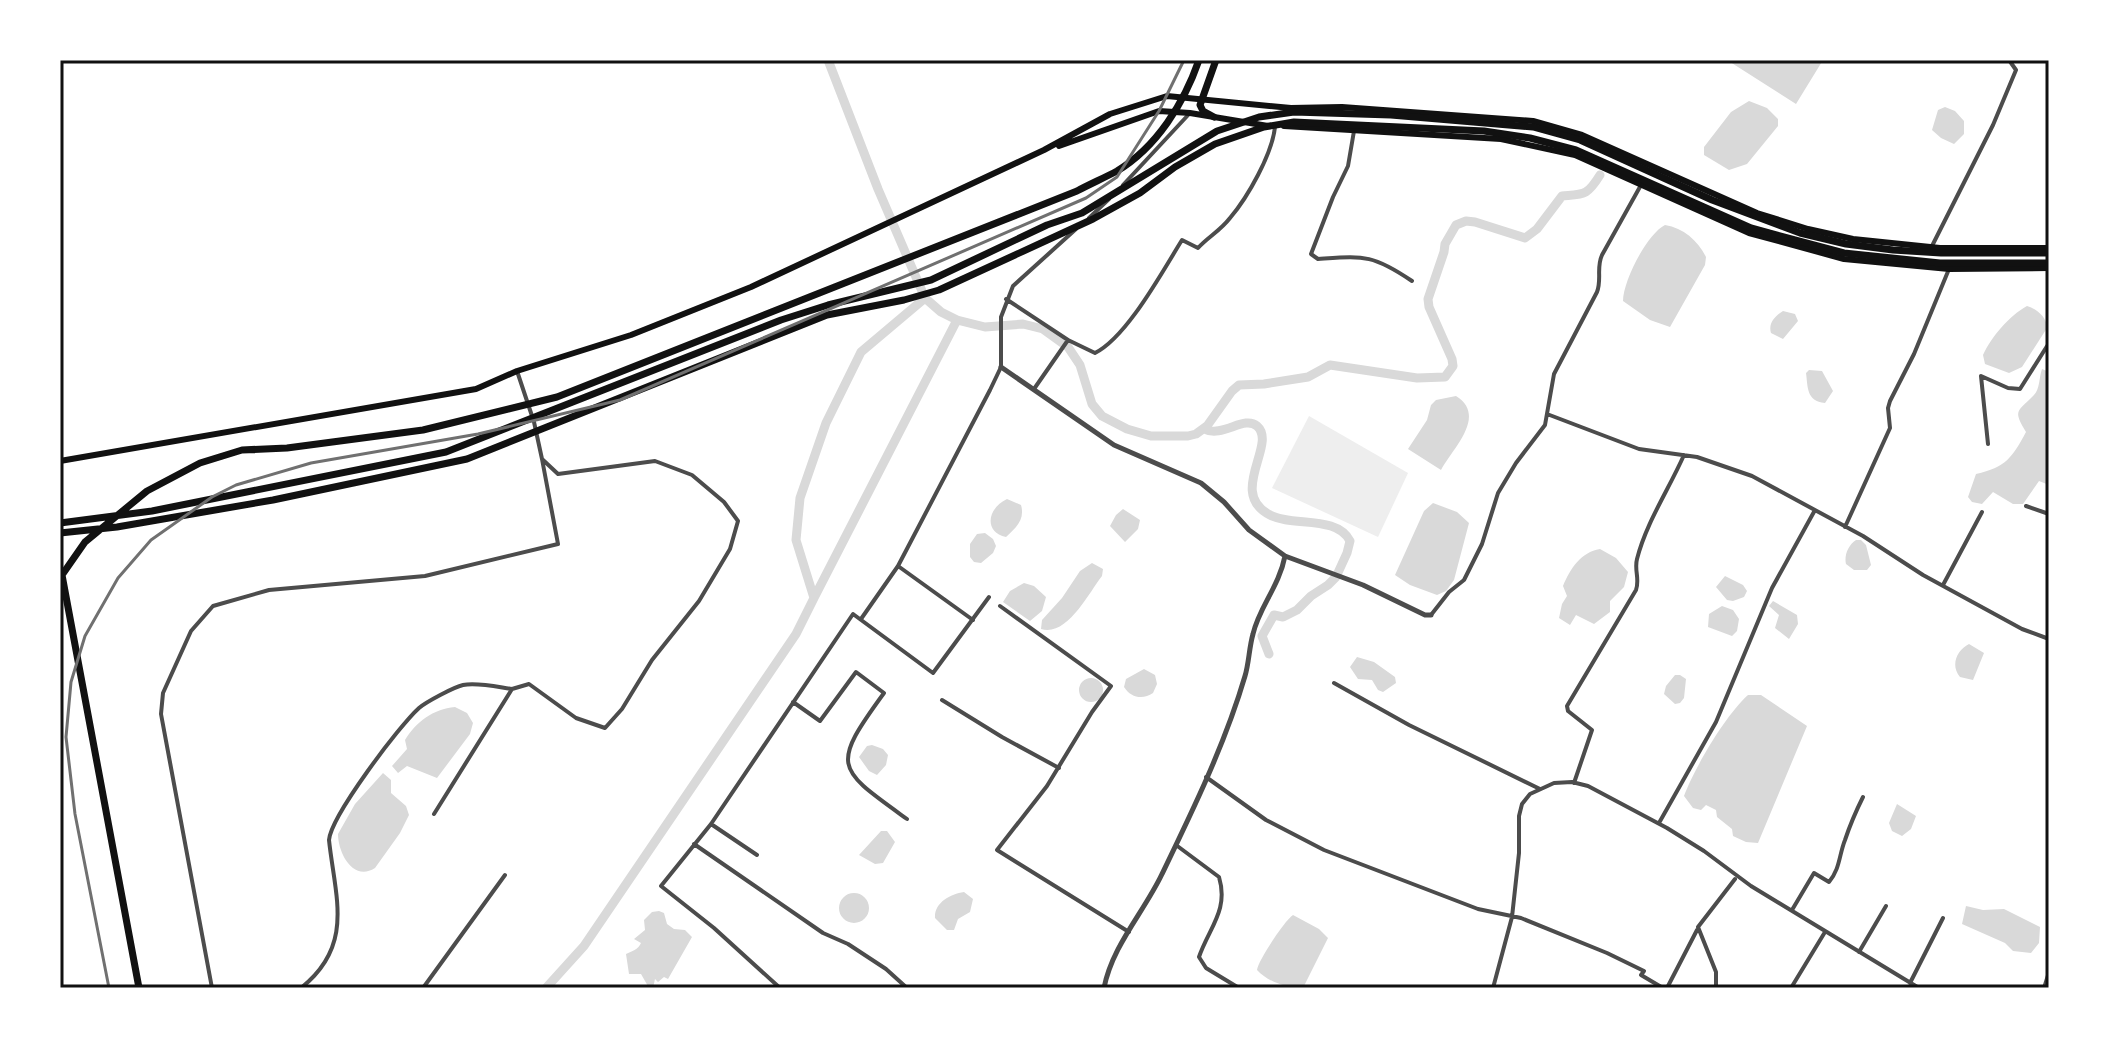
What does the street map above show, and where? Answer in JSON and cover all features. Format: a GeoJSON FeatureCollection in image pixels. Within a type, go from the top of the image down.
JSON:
{"type":"FeatureCollection","features":[{"type":"Feature","properties":{"kind":"highway"},"geometry":{"type":"LineString","coordinates":[[139,988],[62,575],[85,542],[147,491],[200,463],[242,450],[287,448],[423,430],[557,397],[1077,191],[1119,170],[1168,122],[1199,60]]}},
{"type":"Feature","properties":{"kind":"highway"},"geometry":{"type":"LineString","coordinates":[[1214,117],[1203,111],[1200,105],[1216,60]]}},
{"type":"Feature","properties":{"kind":"highway"},"geometry":{"type":"LineString","coordinates":[[60,523],[152,511],[446,452],[781,320],[931,280],[1047,225],[1082,213],[1217,131],[1259,117],[1294,112],[1533,127],[1580,140],[1712,200],[1800,233],[1846,244],[1941,253],[2049,250]]}},
{"type":"Feature","properties":{"kind":"highway"},"geometry":{"type":"LineString","coordinates":[[60,533],[117,527],[273,500],[467,459],[827,315],[939,290],[1093,219],[1140,193],[1215,144],[1251,131],[1294,122],[1452,129],[1530,138],[1576,150],[1751,228],[1844,253],[1940,263],[2049,265]]}},
{"type":"Feature","properties":{"kind":"main road"},"geometry":{"type":"LineString","coordinates":[[60,461],[476,389],[517,371],[631,335],[751,287],[1044,150],[1110,114],[1167,96],[1291,108],[1342,107],[1533,121],[1582,135],[1784,222],[1853,239],[1931,248],[2049,250]]}},
{"type":"Feature","properties":{"kind":"main road"},"geometry":{"type":"LineString","coordinates":[[1044,150],[1154,112],[1190,113],[1275,127],[1501,139],[1575,155],[1749,233],[1796,248],[1844,259],[1949,269],[2049,265]]}},
{"type":"Feature","properties":{"kind":"street"},"geometry":{"type":"LineString","coordinates":[[1931,248],[1993,125],[2016,70],[2009,60]]}},
{"type":"Feature","properties":{"kind":"street"},"geometry":{"type":"LineString","coordinates":[[861,619],[898,566],[1001,367],[1001,317],[1013,286],[1095,213],[1190,113]]}},
{"type":"Feature","properties":{"kind":"street"},"geometry":{"type":"LineString","coordinates":[[1006,299],[1068,340],[1095,353],[1107,347],[1128,324],[1182,240],[1198,248],[1229,220],[1266,157],[1274,139],[1275,127]]}},
{"type":"Feature","properties":{"kind":"street"},"geometry":{"type":"LineString","coordinates":[[1354,129],[1348,166],[1311,254],[1318,259],[1362,256],[1386,264],[1412,281]]}},
{"type":"Feature","properties":{"kind":"street"},"geometry":{"type":"LineString","coordinates":[[1001,367],[1114,445],[1201,483],[1224,502],[1249,530],[1285,556],[1431,615],[1449,592],[1464,580],[1482,544],[1498,493],[1516,463],[1540,434],[1554,374],[1600,285],[1598,264],[1641,185]]}},
{"type":"Feature","properties":{"kind":"street"},"geometry":{"type":"LineString","coordinates":[[1845,527],[1890,428],[1890,401],[1914,354],[1949,269]]}},
{"type":"Feature","properties":{"kind":"street"},"geometry":{"type":"LineString","coordinates":[[1034,389],[1068,340]]}},
{"type":"Feature","properties":{"kind":"street"},"geometry":{"type":"LineString","coordinates":[[1988,444],[1981,376],[2008,388],[2020,389],[2049,343]]}},
{"type":"Feature","properties":{"kind":"street"},"geometry":{"type":"LineString","coordinates":[[212,988],[161,714],[163,693],[191,631],[213,606],[269,590],[425,576],[558,544],[534,422],[517,371]]}},
{"type":"Feature","properties":{"kind":"street"},"geometry":{"type":"LineString","coordinates":[[1547,414],[1639,449],[1684,454],[1752,476],[2022,629],[2049,639]]}},
{"type":"Feature","properties":{"kind":"street"},"geometry":{"type":"LineString","coordinates":[[1574,783],[1592,730],[1568,711],[1567,706],[1636,590],[1639,581],[1635,565],[1644,538],[1684,454]]}},
{"type":"Feature","properties":{"kind":"street"},"geometry":{"type":"LineString","coordinates":[[301,988],[334,944],[337,930],[339,902],[330,832],[400,729],[421,706],[463,685],[512,689],[529,684],[576,718],[605,728],[622,709],[652,660],[699,601],[730,549],[738,521],[724,502],[692,475],[655,461],[558,474],[542,459]]}},
{"type":"Feature","properties":{"kind":"street"},"geometry":{"type":"LineString","coordinates":[[2026,506],[2049,514]]}},
{"type":"Feature","properties":{"kind":"street"},"geometry":{"type":"LineString","coordinates":[[1659,823],[1716,722],[1772,588],[1815,510]]}},
{"type":"Feature","properties":{"kind":"street"},"geometry":{"type":"LineString","coordinates":[[1943,585],[1982,512]]}},
{"type":"Feature","properties":{"kind":"street"},"geometry":{"type":"LineString","coordinates":[[1104,988],[1109,969],[1176,845],[1206,777],[1246,674],[1253,632],[1281,575],[1285,556]]}},
{"type":"Feature","properties":{"kind":"street"},"geometry":{"type":"LineString","coordinates":[[898,566],[973,620]]}},
{"type":"Feature","properties":{"kind":"street"},"geometry":{"type":"LineString","coordinates":[[780,988],[714,928],[661,886],[711,824],[853,614],[933,673],[989,597]]}},
{"type":"Feature","properties":{"kind":"street"},"geometry":{"type":"LineString","coordinates":[[1000,606],[1111,686],[1059,768],[997,850],[1129,932]]}},
{"type":"Feature","properties":{"kind":"street"},"geometry":{"type":"LineString","coordinates":[[793,702],[820,721],[856,672],[884,693],[854,735],[848,766],[855,780],[907,819]]}},
{"type":"Feature","properties":{"kind":"street"},"geometry":{"type":"LineString","coordinates":[[1334,683],[1409,725],[1540,789]]}},
{"type":"Feature","properties":{"kind":"street"},"geometry":{"type":"LineString","coordinates":[[434,814],[512,689]]}},
{"type":"Feature","properties":{"kind":"street"},"geometry":{"type":"LineString","coordinates":[[942,700],[1059,768]]}},
{"type":"Feature","properties":{"kind":"street"},"geometry":{"type":"LineString","coordinates":[[1206,777],[1266,820],[1324,850],[1478,909],[1512,917],[1607,953],[1644,971],[1641,975],[1665,988],[1698,927],[1735,879]]}},
{"type":"Feature","properties":{"kind":"street"},"geometry":{"type":"LineString","coordinates":[[1493,988],[1512,917],[1522,804],[1540,789],[1554,783],[1588,786],[1659,823],[1751,886],[1919,988]]}},
{"type":"Feature","properties":{"kind":"street"},"geometry":{"type":"LineString","coordinates":[[1792,911],[1814,873],[1829,882],[1833,877],[1863,797]]}},
{"type":"Feature","properties":{"kind":"street"},"geometry":{"type":"LineString","coordinates":[[711,824],[757,855]]}},
{"type":"Feature","properties":{"kind":"street"},"geometry":{"type":"LineString","coordinates":[[694,844],[823,933],[848,944],[886,969],[903,987]]}},
{"type":"Feature","properties":{"kind":"street"},"geometry":{"type":"LineString","coordinates":[[1176,845],[1219,877],[1222,895],[1220,913],[1199,957],[1206,968],[1239,988]]}},
{"type":"Feature","properties":{"kind":"street"},"geometry":{"type":"LineString","coordinates":[[423,988],[505,875]]}},
{"type":"Feature","properties":{"kind":"street"},"geometry":{"type":"LineString","coordinates":[[1859,952],[1886,906]]}},
{"type":"Feature","properties":{"kind":"street"},"geometry":{"type":"LineString","coordinates":[[1910,983],[1943,918]]}},
{"type":"Feature","properties":{"kind":"street"},"geometry":{"type":"LineString","coordinates":[[1698,927],[1716,972],[1716,988]]}},
{"type":"Feature","properties":{"kind":"street"},"geometry":{"type":"LineString","coordinates":[[1791,988],[1825,932]]}},
{"type":"Feature","properties":{"kind":"street"},"geometry":{"type":"LineString","coordinates":[[2044,988],[2049,972]]}},
{"type":"Feature","properties":{"kind":"lane"},"geometry":{"type":"LineString","coordinates":[[60,556],[62,575]]}},
{"type":"Feature","properties":{"kind":"shaded area"},"geometry":{"type":"Polygon","coordinates":[[[1727,60],[1823,60],[1796,104],[1727,60]]]}},
{"type":"Feature","properties":{"kind":"shaded area"},"geometry":{"type":"Polygon","coordinates":[[[1749,101],[1767,108],[1778,119],[1778,126],[1747,164],[1729,170],[1704,155],[1704,147],[1731,112],[1749,101]]]}},
{"type":"Feature","properties":{"kind":"shaded area"},"geometry":{"type":"Polygon","coordinates":[[[1945,107],[1955,111],[1964,121],[1964,134],[1954,144],[1932,130],[1938,110],[1945,107]]]}},
{"type":"Feature","properties":{"kind":"shaded area"},"geometry":{"type":"Polygon","coordinates":[[[1665,225],[1690,236],[1706,257],[1705,265],[1670,327],[1650,320],[1623,301],[1637,259],[1651,238],[1665,225]]]}},
{"type":"Feature","properties":{"kind":"shaded area"},"geometry":{"type":"Polygon","coordinates":[[[2027,306],[2041,314],[2047,328],[2022,367],[2009,373],[1985,364],[1983,355],[1996,334],[2027,306]]]}},
{"type":"Feature","properties":{"kind":"shaded area"},"geometry":{"type":"Polygon","coordinates":[[[1783,311],[1795,314],[1798,321],[1783,339],[1771,333],[1770,326],[1783,311]]]}},
{"type":"Feature","properties":{"kind":"shaded area"},"geometry":{"type":"Polygon","coordinates":[[[2042,369],[2049,372],[2049,485],[2039,481],[2023,504],[2013,504],[1993,492],[1982,504],[1972,502],[1968,497],[1976,474],[2007,460],[2026,432],[2019,419],[2019,411],[2036,392],[2042,369]]]}},
{"type":"Feature","properties":{"kind":"shaded area"},"geometry":{"type":"Polygon","coordinates":[[[1809,370],[1822,371],[1833,391],[1825,403],[1814,399],[1809,392],[1806,373],[1809,370]]]}},
{"type":"Feature","properties":{"kind":"shaded area"},"geometry":{"type":"Polygon","coordinates":[[[1456,396],[1469,413],[1468,423],[1441,470],[1408,449],[1427,420],[1431,405],[1436,400],[1456,396]]]}},
{"type":"Feature","properties":{"kind":"shaded area"},"geometry":{"type":"Polygon","coordinates":[[[1309,416],[1408,473],[1378,537],[1272,488],[1309,416]]]}},
{"type":"Feature","properties":{"kind":"shaded area"},"geometry":{"type":"Polygon","coordinates":[[[1007,499],[1021,505],[1022,514],[1017,526],[1006,537],[994,530],[991,519],[996,507],[1007,499]]]}},
{"type":"Feature","properties":{"kind":"shaded area"},"geometry":{"type":"Polygon","coordinates":[[[1433,503],[1457,512],[1469,523],[1454,580],[1446,591],[1437,595],[1410,585],[1395,575],[1424,511],[1433,503]]]}},
{"type":"Feature","properties":{"kind":"shaded area"},"geometry":{"type":"Polygon","coordinates":[[[1123,509],[1140,520],[1138,529],[1125,542],[1110,526],[1123,509]]]}},
{"type":"Feature","properties":{"kind":"shaded area"},"geometry":{"type":"Polygon","coordinates":[[[985,533],[996,546],[981,563],[974,562],[970,557],[970,544],[977,534],[985,533]]]}},
{"type":"Feature","properties":{"kind":"shaded area"},"geometry":{"type":"Polygon","coordinates":[[[1856,540],[1866,545],[1871,565],[1867,570],[1854,570],[1846,564],[1847,551],[1856,540]]]}},
{"type":"Feature","properties":{"kind":"shaded area"},"geometry":{"type":"Polygon","coordinates":[[[1600,549],[1616,558],[1628,572],[1624,587],[1610,601],[1610,612],[1594,624],[1576,615],[1570,625],[1559,618],[1567,596],[1563,586],[1577,562],[1600,549]]]}},
{"type":"Feature","properties":{"kind":"shaded area"},"geometry":{"type":"Polygon","coordinates":[[[1092,563],[1103,569],[1102,576],[1083,603],[1060,627],[1041,629],[1042,620],[1080,571],[1092,563]]]}},
{"type":"Feature","properties":{"kind":"shaded area"},"geometry":{"type":"Polygon","coordinates":[[[1725,576],[1743,585],[1747,591],[1744,597],[1727,600],[1716,587],[1725,576]]]}},
{"type":"Feature","properties":{"kind":"shaded area"},"geometry":{"type":"Polygon","coordinates":[[[1024,583],[1034,586],[1046,597],[1042,611],[1030,621],[1003,602],[1010,591],[1024,583]]]}},
{"type":"Feature","properties":{"kind":"shaded area"},"geometry":{"type":"Polygon","coordinates":[[[1773,601],[1797,615],[1798,624],[1789,639],[1775,628],[1779,615],[1769,606],[1773,601]]]}},
{"type":"Feature","properties":{"kind":"shaded area"},"geometry":{"type":"Polygon","coordinates":[[[1722,606],[1733,610],[1739,619],[1737,631],[1732,636],[1708,627],[1709,614],[1722,606]]]}},
{"type":"Feature","properties":{"kind":"shaded area"},"geometry":{"type":"Polygon","coordinates":[[[1969,644],[1984,653],[1973,680],[1960,677],[1955,663],[1958,654],[1969,644]]]}},
{"type":"Feature","properties":{"kind":"shaded area"},"geometry":{"type":"Polygon","coordinates":[[[1357,657],[1374,662],[1395,677],[1396,683],[1383,692],[1372,680],[1358,679],[1350,667],[1357,657]]]}},
{"type":"Feature","properties":{"kind":"shaded area"},"geometry":{"type":"Polygon","coordinates":[[[1144,669],[1155,675],[1157,684],[1153,693],[1134,696],[1124,687],[1126,679],[1144,669]]]}},
{"type":"Feature","properties":{"kind":"shaded area"},"geometry":{"type":"Polygon","coordinates":[[[1675,675],[1686,679],[1684,698],[1675,704],[1664,694],[1675,675]]]}},
{"type":"Feature","properties":{"kind":"shaded area"},"geometry":{"type":"Polygon","coordinates":[[[1091,678],[1102,685],[1103,690],[1096,701],[1091,702],[1080,695],[1079,690],[1086,679],[1091,678]]]}},
{"type":"Feature","properties":{"kind":"shaded area"},"geometry":{"type":"Polygon","coordinates":[[[1748,695],[1761,695],[1807,726],[1758,843],[1733,836],[1732,829],[1717,817],[1716,810],[1706,805],[1701,810],[1693,808],[1684,796],[1712,742],[1748,695]]]}},
{"type":"Feature","properties":{"kind":"shaded area"},"geometry":{"type":"Polygon","coordinates":[[[455,707],[467,713],[473,723],[470,734],[437,778],[407,766],[398,773],[392,766],[407,749],[405,740],[414,728],[432,714],[455,707]]]}},
{"type":"Feature","properties":{"kind":"shaded area"},"geometry":{"type":"Polygon","coordinates":[[[867,746],[883,749],[888,755],[886,765],[877,775],[869,771],[859,757],[867,746]]]}},
{"type":"Feature","properties":{"kind":"shaded area"},"geometry":{"type":"Polygon","coordinates":[[[383,773],[391,780],[391,793],[406,806],[409,815],[375,868],[360,871],[344,857],[338,834],[355,804],[383,773]]]}},
{"type":"Feature","properties":{"kind":"shaded area"},"geometry":{"type":"Polygon","coordinates":[[[1897,804],[1916,816],[1911,829],[1902,836],[1892,831],[1889,823],[1897,804]]]}},
{"type":"Feature","properties":{"kind":"shaded area"},"geometry":{"type":"Polygon","coordinates":[[[881,831],[887,831],[895,842],[883,863],[875,864],[859,855],[881,831]]]}},
{"type":"Feature","properties":{"kind":"shaded area"},"geometry":{"type":"Polygon","coordinates":[[[964,892],[973,899],[970,912],[958,919],[954,930],[947,930],[935,918],[937,908],[948,897],[964,892]]]}},
{"type":"Feature","properties":{"kind":"shaded area"},"geometry":{"type":"Polygon","coordinates":[[[854,893],[864,898],[869,908],[864,918],[854,923],[844,918],[839,908],[844,898],[854,893]]]}},
{"type":"Feature","properties":{"kind":"shaded area"},"geometry":{"type":"Polygon","coordinates":[[[1966,906],[1983,910],[2004,909],[2040,927],[2039,943],[2031,953],[2013,951],[2005,943],[1962,924],[1966,906]]]}},
{"type":"Feature","properties":{"kind":"shaded area"},"geometry":{"type":"Polygon","coordinates":[[[652,912],[664,913],[667,924],[674,929],[685,930],[692,937],[668,979],[664,977],[658,982],[655,979],[653,988],[649,988],[641,974],[629,974],[626,954],[637,949],[641,943],[634,939],[645,930],[644,920],[652,912]]]}},
{"type":"Feature","properties":{"kind":"shaded area"},"geometry":{"type":"Polygon","coordinates":[[[1293,915],[1319,929],[1328,938],[1303,988],[1278,984],[1257,970],[1272,941],[1293,915]]]}},
{"type":"Feature","properties":{"kind":"waterway"},"geometry":{"type":"LineString","coordinates":[[828,60],[925,298],[941,312],[957,320],[985,327],[1023,324],[1043,329],[1068,347],[1080,365],[1092,404],[1102,416],[1127,429],[1151,436],[1196,434],[1207,426],[1239,385],[1308,377],[1330,365],[1417,378],[1445,377],[1453,366],[1452,359],[1428,299],[1445,244],[1456,225],[1475,222],[1525,238],[1537,229],[1562,196],[1584,193],[1600,175]]}},
{"type":"Feature","properties":{"kind":"waterway"},"geometry":{"type":"LineString","coordinates":[[546,988],[584,946],[796,634],[814,598],[796,540],[800,498],[826,423],[861,352],[925,298]]}},
{"type":"Feature","properties":{"kind":"waterway"},"geometry":{"type":"LineString","coordinates":[[814,598],[957,320]]}},
{"type":"Feature","properties":{"kind":"waterway"},"geometry":{"type":"LineString","coordinates":[[1204,429],[1218,431],[1246,423],[1257,426],[1262,434],[1253,482],[1253,494],[1258,506],[1280,518],[1335,528],[1350,541],[1336,577],[1328,585],[1297,610],[1283,617],[1274,615],[1262,636],[1269,654]]}},
{"type":"Feature","properties":{"kind":"railway"},"geometry":{"type":"LineString","coordinates":[[109,988],[75,814],[66,737],[71,682],[85,636],[118,578],[151,540],[212,497],[236,485],[311,463],[478,434],[620,400],[1086,198],[1117,177],[1159,111],[1184,60]]}}]}
